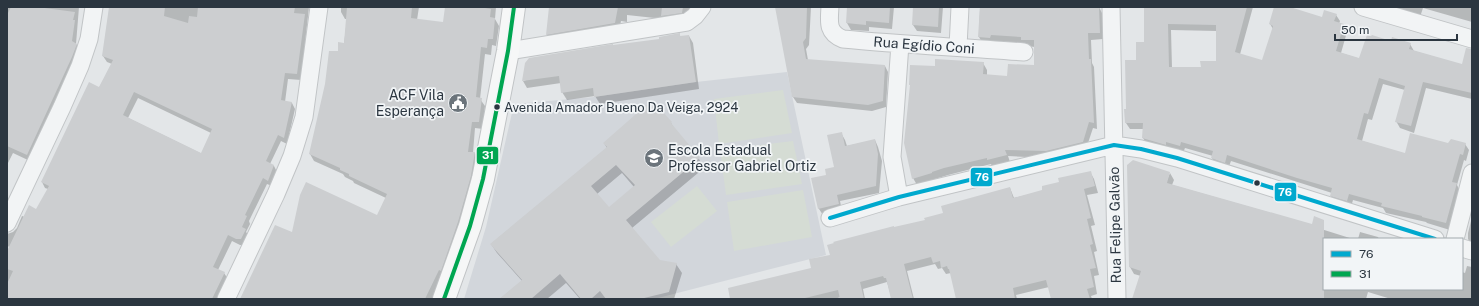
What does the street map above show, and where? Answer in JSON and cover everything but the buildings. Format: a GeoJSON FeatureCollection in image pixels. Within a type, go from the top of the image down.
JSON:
{"type":"FeatureCollection","features":[{"type":"Feature","properties":{"kind":"main road"},"geometry":{"type":"LineString","coordinates":[[444,299],[470,226],[483,179],[508,51],[514,7]]}},
{"type":"Feature","properties":{"kind":"street"},"geometry":{"type":"LineString","coordinates":[[7,223],[80,66],[88,38],[94,7]]}},
{"type":"Feature","properties":{"kind":"street"},"geometry":{"type":"LineString","coordinates":[[226,299],[276,194],[292,156],[304,117],[319,7]]}},
{"type":"Feature","properties":{"kind":"street"},"geometry":{"type":"LineString","coordinates":[[508,51],[687,22],[695,16],[702,7]]}},
{"type":"Feature","properties":{"kind":"street","name":"Rua Egídio Coni"},"geometry":{"type":"LineString","coordinates":[[830,7],[829,26],[837,36],[843,39],[1024,52]]}},
{"type":"Feature","properties":{"kind":"street"},"geometry":{"type":"LineString","coordinates":[[958,47],[960,7]]}},
{"type":"Feature","properties":{"kind":"street","name":"Rua Felipe Galvão"},"geometry":{"type":"LineString","coordinates":[[1111,7],[1117,299]]}},
{"type":"Feature","properties":{"kind":"street"},"geometry":{"type":"LineString","coordinates":[[1362,7],[1472,39]]}},
{"type":"Feature","properties":{"kind":"street"},"geometry":{"type":"LineString","coordinates":[[899,197],[894,178],[892,157],[900,44]]}},
{"type":"Feature","properties":{"kind":"street"},"geometry":{"type":"LineString","coordinates":[[830,218],[899,197],[1114,145],[1141,149],[1177,158],[1432,238]]}},
{"type":"Feature","properties":{"kind":"street"},"geometry":{"type":"LineString","coordinates":[[1456,238],[1472,173]]}},
{"type":"Feature","properties":{"kind":"shaded area","name":"Escola Estadual Professor Gabriel Ortiz"},"geometry":{"type":"Polygon","coordinates":[[[787,72],[826,255],[654,299],[464,299],[486,227],[514,104],[594,97],[696,82],[787,72]]]}},
{"type":"Feature","properties":{"kind":"shaded area"},"geometry":{"type":"Polygon","coordinates":[[[783,90],[792,133],[719,144],[714,99],[783,90]]]}},
{"type":"Feature","properties":{"kind":"shaded area"},"geometry":{"type":"Polygon","coordinates":[[[793,141],[802,184],[726,195],[720,150],[793,141]]]}},
{"type":"Feature","properties":{"kind":"shaded area"},"geometry":{"type":"Polygon","coordinates":[[[697,186],[717,211],[671,247],[651,222],[697,186]]]}},
{"type":"Feature","properties":{"kind":"shaded area"},"geometry":{"type":"Polygon","coordinates":[[[803,190],[812,237],[734,251],[727,202],[803,190]]]}},
{"type":"Feature","properties":{"kind":"transit line","name":"31"},"geometry":{"type":"LineString","coordinates":[[444,299],[470,226],[483,179],[508,51],[514,7]]}},
{"type":"Feature","properties":{"kind":"transit line","name":"76"},"geometry":{"type":"LineString","coordinates":[[830,218],[899,197],[1114,145],[1141,149],[1177,158],[1432,238]]}},
{"type":"Feature","properties":{"kind":"place","name":"ACF Vila Esperança"},"geometry":{"type":"Point","coordinates":[458,103]}},
{"type":"Feature","properties":{"kind":"place","name":"Avenida Amador Bueno Da Veiga, 2924"},"geometry":{"type":"Point","coordinates":[497,107]}},
{"type":"Feature","properties":{"kind":"place","name":"Escola Estadual Professor Gabriel Ortiz"},"geometry":{"type":"Point","coordinates":[654,158]}}]}
